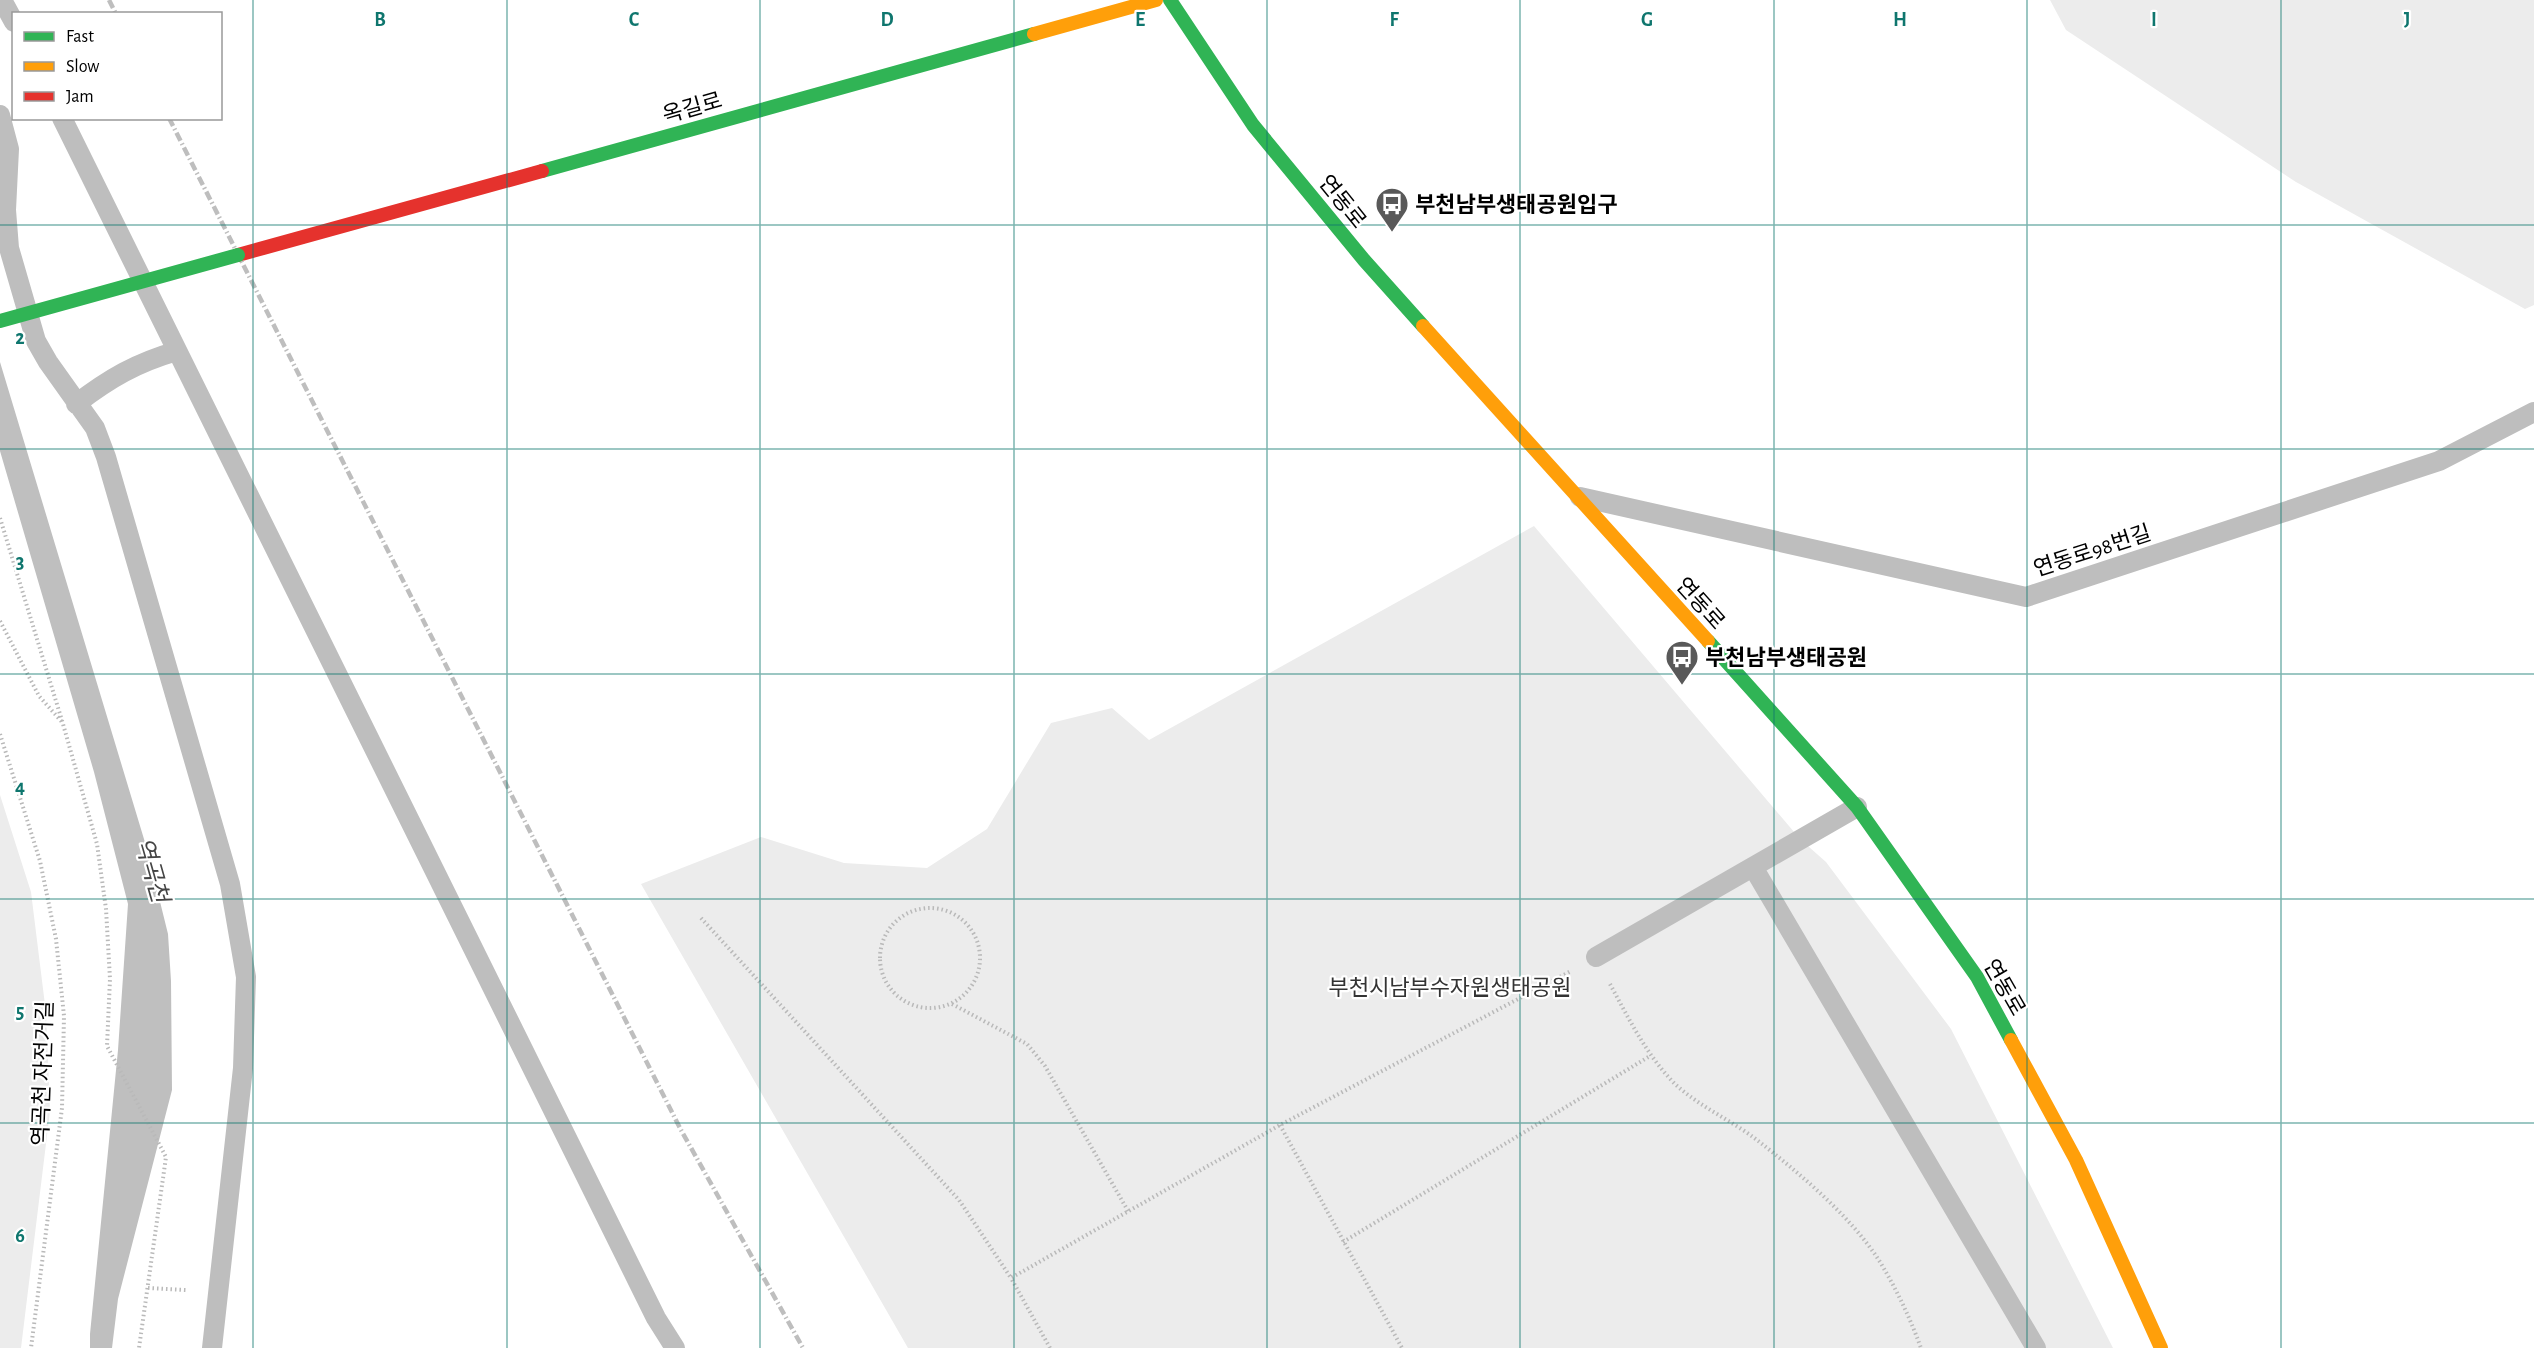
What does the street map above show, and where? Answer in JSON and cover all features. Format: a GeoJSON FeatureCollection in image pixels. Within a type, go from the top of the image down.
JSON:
{"type":"FeatureCollection","features":[{"type":"Feature","properties":{"kind":"street","name":"옥길로"},"geometry":{"type":"LineString","coordinates":[[0,321],[1156,0]]}},
{"type":"Feature","properties":{"kind":"street","name":"연동로"},"geometry":{"type":"LineString","coordinates":[[1170,0],[1253,125],[1364,260],[1857,807],[1977,977],[2076,1160],[2161,1348]]}},
{"type":"Feature","properties":{"kind":"lane"},"geometry":{"type":"LineString","coordinates":[[2,0],[12,18]]}},
{"type":"Feature","properties":{"kind":"lane"},"geometry":{"type":"LineString","coordinates":[[0,116],[9,149],[6,210],[9,248],[36,341],[76,404],[95,428],[106,457],[230,884],[246,977],[243,1068],[212,1348]]}},
{"type":"Feature","properties":{"kind":"lane"},"geometry":{"type":"LineString","coordinates":[[63,120],[651,1307],[675,1348]]}},
{"type":"Feature","properties":{"kind":"lane"},"geometry":{"type":"LineString","coordinates":[[76,404],[107,380],[128,368],[177,351]]}},
{"type":"Feature","properties":{"kind":"lane","name":"연동로98번길"},"geometry":{"type":"LineString","coordinates":[[1578,497],[2026,597],[2439,461],[2534,412]]}},
{"type":"Feature","properties":{"kind":"lane"},"geometry":{"type":"LineString","coordinates":[[1596,957],[1857,807]]}},
{"type":"Feature","properties":{"kind":"lane"},"geometry":{"type":"LineString","coordinates":[[1753,867],[2036,1348]]}},
{"type":"Feature","properties":{"kind":"path"},"geometry":{"type":"LineString","coordinates":[[0,518],[90,815],[99,855],[106,909],[110,979],[107,1046],[166,1157],[139,1348]]}},
{"type":"Feature","properties":{"kind":"path"},"geometry":{"type":"LineString","coordinates":[[0,621],[39,696],[63,724]]}},
{"type":"Feature","properties":{"kind":"path","name":"역곡천 자전거길"},"geometry":{"type":"LineString","coordinates":[[0,734],[40,861],[56,939],[64,1016],[62,1108],[31,1348]]}},
{"type":"Feature","properties":{"kind":"path"},"geometry":{"type":"LineString","coordinates":[[952,1004],[965,994],[977,974],[980,951],[975,936],[965,923],[952,913],[921,909],[905,915],[892,926],[884,941],[880,957],[883,974],[891,989],[903,1001],[919,1007],[936,1008],[952,1004],[1027,1044],[1045,1066],[1128,1211]]}},
{"type":"Feature","properties":{"kind":"path"},"geometry":{"type":"LineString","coordinates":[[701,918],[959,1200],[1011,1278],[1050,1348]]}},
{"type":"Feature","properties":{"kind":"path"},"geometry":{"type":"LineString","coordinates":[[1011,1278],[1280,1125],[1596,957],[1650,1056],[1676,1085],[1755,1139],[1803,1179],[1844,1218],[1878,1260],[1904,1305],[1921,1348]]}},
{"type":"Feature","properties":{"kind":"path"},"geometry":{"type":"LineString","coordinates":[[1342,1242],[1650,1056]]}},
{"type":"Feature","properties":{"kind":"path"},"geometry":{"type":"LineString","coordinates":[[1280,1125],[1402,1348]]}},
{"type":"Feature","properties":{"kind":"path"},"geometry":{"type":"LineString","coordinates":[[148,1288],[219,1292]]}},
{"type":"Feature","properties":{"kind":"green space"},"geometry":{"type":"Polygon","coordinates":[[[2050,0],[2534,0],[2534,305],[2525,309],[2296,182],[2066,30],[2050,0]]]}},
{"type":"Feature","properties":{"kind":"green space","name":"부천시남부수자원생태공원"},"geometry":{"type":"Polygon","coordinates":[[[1534,526],[1800,839],[1826,862],[1951,1029],[2113,1348],[908,1348],[641,884],[761,837],[844,863],[927,868],[987,829],[1051,723],[1112,708],[1149,740],[1534,526]]]}},
{"type":"Feature","properties":{"kind":"green space"},"geometry":{"type":"Polygon","coordinates":[[[0,795],[31,892],[46,1013],[50,1111],[21,1348],[0,1348],[0,795]]]}},
{"type":"Feature","properties":{"kind":"water","name":"역곡천"},"geometry":{"type":"Polygon","coordinates":[[[0,362],[147,849],[168,934],[172,1090],[118,1299],[112,1348],[90,1348],[90,1334],[118,1050],[128,904],[94,772],[0,451],[0,362]]]}},
{"type":"Feature","properties":{"kind":"railway"},"geometry":{"type":"LineString","coordinates":[[109,0],[115,12]]}},
{"type":"Feature","properties":{"kind":"railway"},"geometry":{"type":"LineString","coordinates":[[170,120],[681,1130],[803,1348]]}},
{"type":"Feature","properties":{"kind":"traffic: fast"},"geometry":{"type":"LineString","coordinates":[[1170,0],[1253,125],[1364,260],[1423,326]]}},
{"type":"Feature","properties":{"kind":"traffic: fast"},"geometry":{"type":"LineString","coordinates":[[542,171],[1034,34]]}},
{"type":"Feature","properties":{"kind":"traffic: fast"},"geometry":{"type":"LineString","coordinates":[[0,321],[238,255]]}},
{"type":"Feature","properties":{"kind":"traffic: fast"},"geometry":{"type":"LineString","coordinates":[[1708,641],[1857,807],[1977,977],[2011,1040]]}},
{"type":"Feature","properties":{"kind":"traffic: slow"},"geometry":{"type":"LineString","coordinates":[[1034,34],[1156,0]]}},
{"type":"Feature","properties":{"kind":"traffic: slow"},"geometry":{"type":"LineString","coordinates":[[1423,326],[1708,641]]}},
{"type":"Feature","properties":{"kind":"traffic: slow"},"geometry":{"type":"LineString","coordinates":[[2011,1040],[2076,1160],[2161,1348]]}},
{"type":"Feature","properties":{"kind":"traffic: jam"},"geometry":{"type":"LineString","coordinates":[[238,255],[542,171]]}},
{"type":"Feature","properties":{"kind":"place","name":"부천남부생태공원입구"},"geometry":{"type":"Point","coordinates":[1392,233]}},
{"type":"Feature","properties":{"kind":"place","name":"부천남부생태공원"},"geometry":{"type":"Point","coordinates":[1682,686]}}]}
